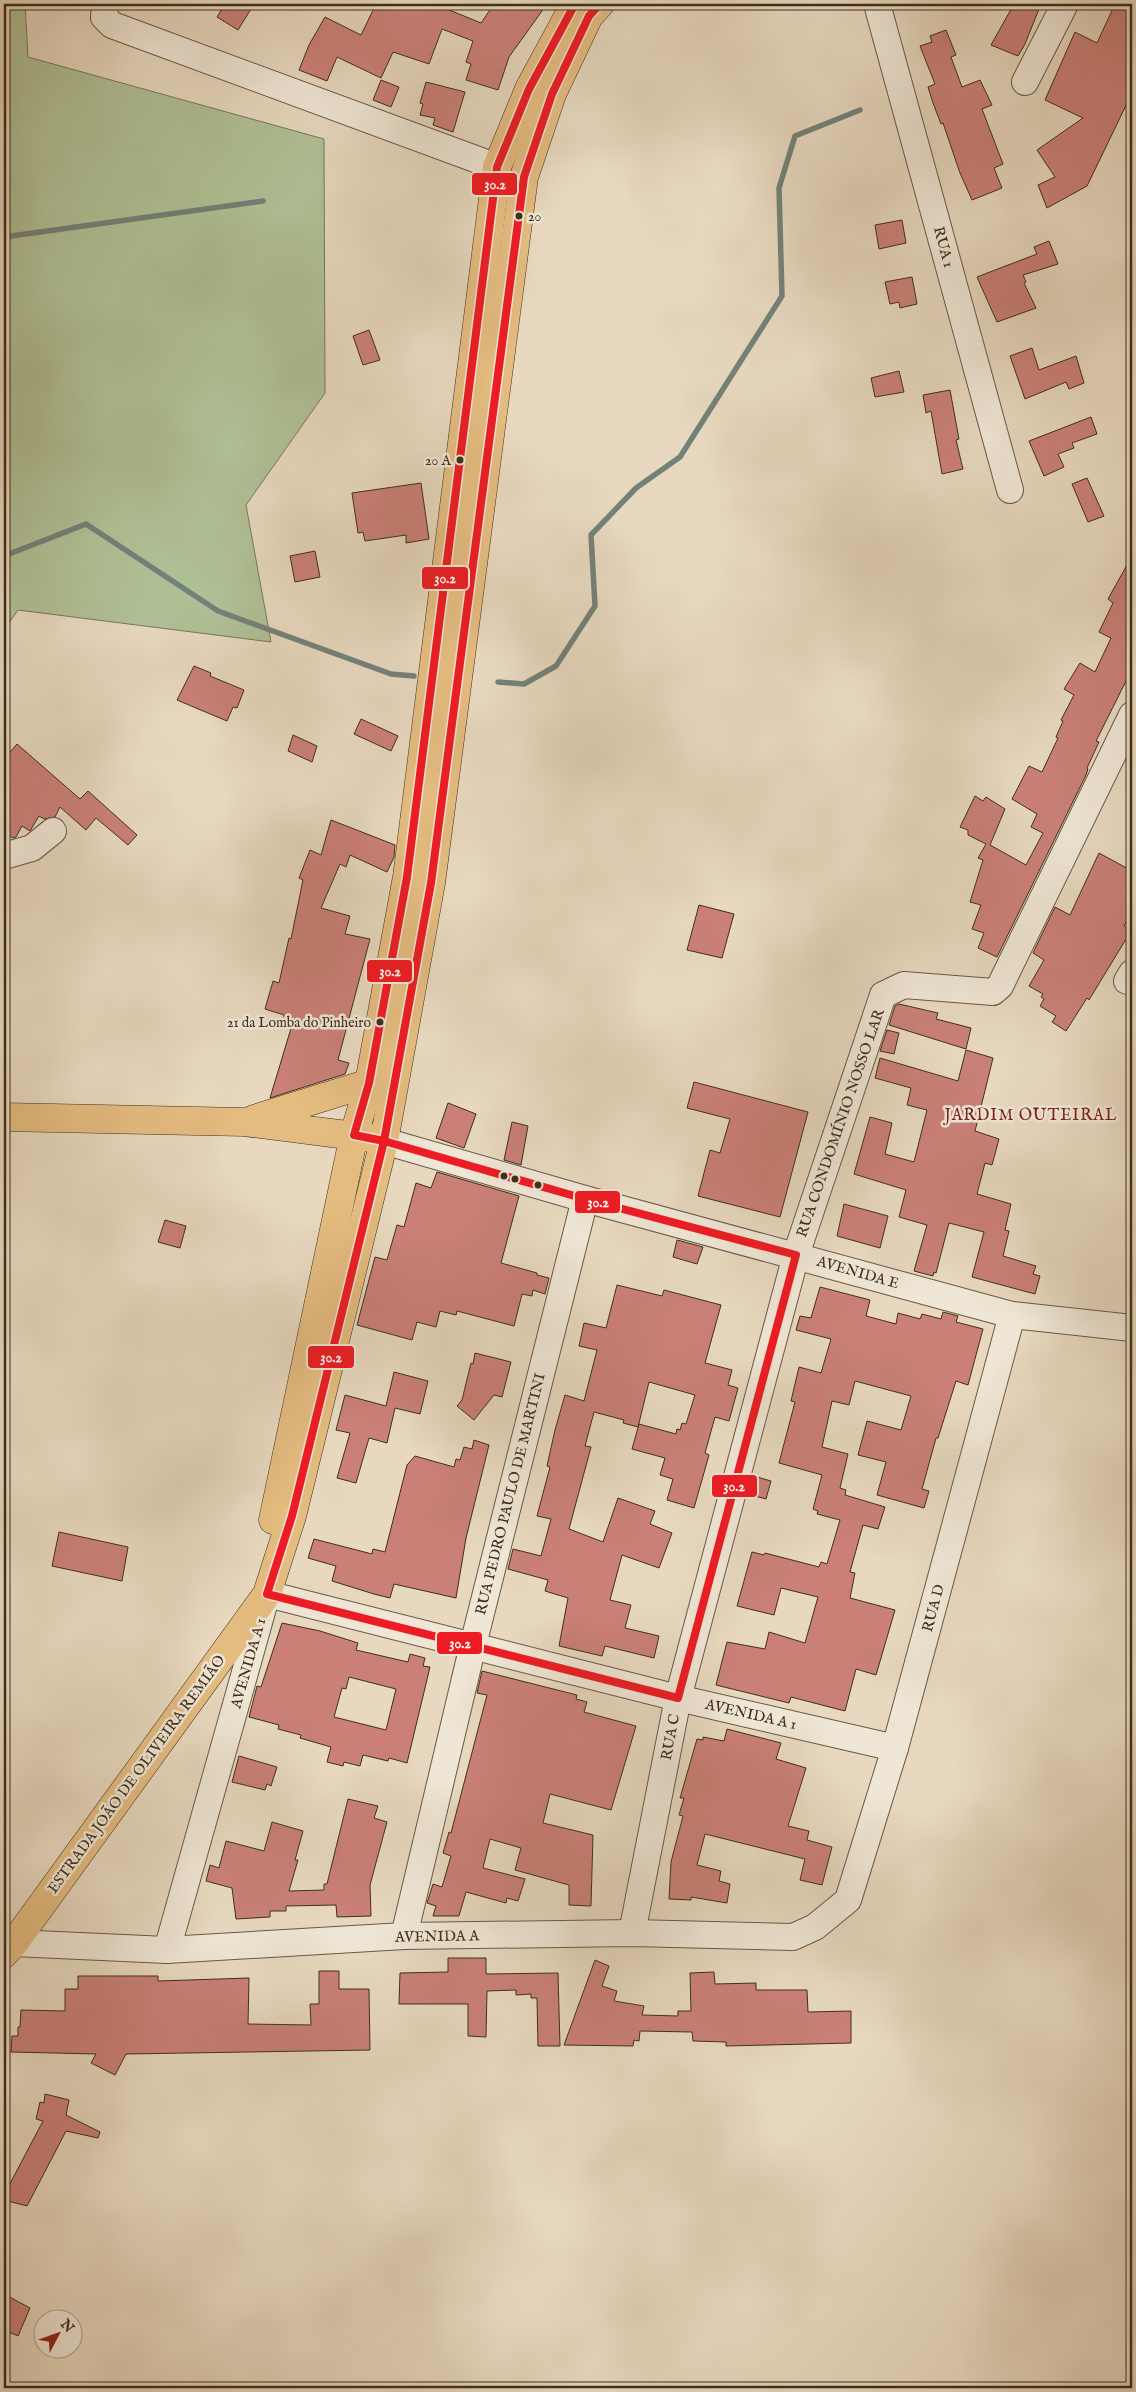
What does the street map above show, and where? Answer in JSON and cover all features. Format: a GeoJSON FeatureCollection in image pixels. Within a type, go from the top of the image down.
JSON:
{"type":"FeatureCollection","features":[{"type":"Feature","properties":{"kind":"main road"},"geometry":{"type":"LineString","coordinates":[[267,1594],[274,1512],[354,1135],[369,1083],[407,877],[497,167],[530,89],[575,4]]}},
{"type":"Feature","properties":{"kind":"main road","name":"ESTRADA JOÃO DE OLIVEIRA REMIÃO"},"geometry":{"type":"LineString","coordinates":[[9,1949],[267,1594],[292,1516],[384,1141],[431,883],[524,177],[552,94],[588,16],[600,4]]}},
{"type":"Feature","properties":{"kind":"main road"},"geometry":{"type":"LineString","coordinates":[[4,1117],[244,1122],[354,1135],[384,1141],[384,1098],[378,1088],[369,1083],[244,1122]]}},
{"type":"Feature","properties":{"kind":"street"},"geometry":{"type":"LineString","coordinates":[[105,4],[104,16],[112,25],[497,167]]}},
{"type":"Feature","properties":{"kind":"street","name":"RUA 1"},"geometry":{"type":"LineString","coordinates":[[877,4],[1010,490]]}},
{"type":"Feature","properties":{"kind":"street"},"geometry":{"type":"LineString","coordinates":[[1025,82],[1065,4]]}},
{"type":"Feature","properties":{"kind":"street","name":"RUA CONDOMÍNIO NOSSO LAR"},"geometry":{"type":"LineString","coordinates":[[796,1255],[883,995],[904,984],[993,992],[1000,986],[1132,715]]}},
{"type":"Feature","properties":{"kind":"street"},"geometry":{"type":"LineString","coordinates":[[4,856],[32,848],[53,831]]}},
{"type":"Feature","properties":{"kind":"street","name":"AVENIDA E"},"geometry":{"type":"LineString","coordinates":[[384,1141],[585,1199],[1012,1315],[1132,1328]]}},
{"type":"Feature","properties":{"kind":"street","name":"RUA PEDRO PAULO DE MARTINI"},"geometry":{"type":"LineString","coordinates":[[404,1936],[473,1645],[585,1199]]}},
{"type":"Feature","properties":{"kind":"street","name":"RUA C"},"geometry":{"type":"LineString","coordinates":[[632,1933],[678,1698],[796,1255]]}},
{"type":"Feature","properties":{"kind":"street","name":"RUA D"},"geometry":{"type":"LineString","coordinates":[[848,1900],[895,1748],[1012,1315]]}},
{"type":"Feature","properties":{"kind":"street","name":"AVENIDA A 1"},"geometry":{"type":"LineString","coordinates":[[167,1950],[267,1594],[678,1698],[895,1748]]}},
{"type":"Feature","properties":{"kind":"street","name":"AVENIDA A"},"geometry":{"type":"LineString","coordinates":[[9,1949],[167,1950],[404,1936],[632,1933],[793,1937],[815,1927],[848,1900]]}},
{"type":"Feature","properties":{"kind":"green space"},"geometry":{"type":"Polygon","coordinates":[[[4,4],[25,4],[28,57],[324,139],[325,393],[246,505],[271,642],[18,610],[4,630],[4,4]]]}},
{"type":"Feature","properties":{"kind":"building"},"geometry":{"type":"Polygon","coordinates":[[[225,4],[254,4],[238,30],[217,17],[225,4]]]}},
{"type":"Feature","properties":{"kind":"building"},"geometry":{"type":"Polygon","coordinates":[[[376,4],[450,4],[447,9],[481,23],[494,4],[547,4],[509,57],[498,90],[466,80],[471,64],[466,62],[473,41],[442,29],[429,64],[393,52],[381,78],[337,57],[327,81],[299,70],[309,45],[325,17],[361,35],[376,4]]]}},
{"type":"Feature","properties":{"kind":"building"},"geometry":{"type":"Polygon","coordinates":[[[1014,4],[1041,4],[1025,44],[1018,56],[991,45],[1014,4]]]}},
{"type":"Feature","properties":{"kind":"building"},"geometry":{"type":"Polygon","coordinates":[[[1115,4],[1132,4],[1132,93],[1087,186],[1047,208],[1038,185],[1055,177],[1037,150],[1083,118],[1045,100],[1075,32],[1097,43],[1115,4]]]}},
{"type":"Feature","properties":{"kind":"building"},"geometry":{"type":"Polygon","coordinates":[[[946,30],[956,55],[951,57],[962,87],[980,80],[992,105],[982,109],[1003,164],[994,168],[1002,188],[972,200],[960,173],[943,123],[941,124],[933,103],[928,87],[935,84],[920,46],[932,42],[930,36],[946,30]]]}},
{"type":"Feature","properties":{"kind":"building"},"geometry":{"type":"Polygon","coordinates":[[[381,80],[399,87],[391,107],[373,100],[381,80]]]}},
{"type":"Feature","properties":{"kind":"building"},"geometry":{"type":"Polygon","coordinates":[[[426,82],[465,92],[453,132],[433,125],[435,118],[420,115],[423,104],[420,103],[426,82]]]}},
{"type":"Feature","properties":{"kind":"building"},"geometry":{"type":"Polygon","coordinates":[[[902,220],[906,243],[879,249],[875,225],[902,220]]]}},
{"type":"Feature","properties":{"kind":"building"},"geometry":{"type":"Polygon","coordinates":[[[1049,241],[1058,264],[1023,275],[1026,282],[1024,283],[1036,308],[997,322],[977,277],[1037,254],[1034,247],[1049,241]]]}},
{"type":"Feature","properties":{"kind":"building"},"geometry":{"type":"Polygon","coordinates":[[[912,277],[917,304],[900,308],[899,302],[890,304],[885,282],[912,277]]]}},
{"type":"Feature","properties":{"kind":"building"},"geometry":{"type":"Polygon","coordinates":[[[369,330],[380,360],[363,365],[353,336],[369,330]]]}},
{"type":"Feature","properties":{"kind":"building"},"geometry":{"type":"Polygon","coordinates":[[[1032,348],[1039,370],[1076,356],[1084,383],[1069,389],[1066,382],[1025,399],[1010,356],[1032,348]]]}},
{"type":"Feature","properties":{"kind":"building"},"geometry":{"type":"Polygon","coordinates":[[[899,371],[904,392],[875,397],[871,378],[899,371]]]}},
{"type":"Feature","properties":{"kind":"building"},"geometry":{"type":"Polygon","coordinates":[[[950,390],[959,439],[956,440],[963,469],[942,474],[931,411],[926,413],[923,395],[950,390]]]}},
{"type":"Feature","properties":{"kind":"building"},"geometry":{"type":"Polygon","coordinates":[[[1091,417],[1097,434],[1072,443],[1074,448],[1058,454],[1064,467],[1044,476],[1029,441],[1091,417]]]}},
{"type":"Feature","properties":{"kind":"building"},"geometry":{"type":"Polygon","coordinates":[[[1087,478],[1104,516],[1088,522],[1072,484],[1087,478]]]}},
{"type":"Feature","properties":{"kind":"building"},"geometry":{"type":"Polygon","coordinates":[[[421,483],[429,539],[406,543],[406,535],[365,541],[363,532],[358,533],[352,493],[421,483]]]}},
{"type":"Feature","properties":{"kind":"building"},"geometry":{"type":"Polygon","coordinates":[[[315,551],[320,577],[295,582],[290,556],[315,551]]]}},
{"type":"Feature","properties":{"kind":"building"},"geometry":{"type":"Polygon","coordinates":[[[1132,556],[1132,669],[1096,741],[1099,742],[1087,768],[1086,775],[997,957],[978,948],[984,933],[972,929],[981,905],[970,902],[983,860],[978,858],[986,844],[968,835],[968,830],[960,827],[975,796],[983,801],[986,797],[1005,809],[990,845],[1026,865],[1043,833],[1031,827],[1037,814],[1012,799],[1029,766],[1042,772],[1058,738],[1056,737],[1063,721],[1061,720],[1074,695],[1064,689],[1080,663],[1095,672],[1111,638],[1099,632],[1113,603],[1108,599],[1132,556]]]}},
{"type":"Feature","properties":{"kind":"building"},"geometry":{"type":"Polygon","coordinates":[[[194,666],[211,673],[210,676],[244,690],[237,708],[233,707],[227,721],[177,700],[194,666]]]}},
{"type":"Feature","properties":{"kind":"building"},"geometry":{"type":"Polygon","coordinates":[[[361,719],[398,736],[391,751],[354,734],[361,719]]]}},
{"type":"Feature","properties":{"kind":"building"},"geometry":{"type":"Polygon","coordinates":[[[293,735],[317,746],[312,762],[288,751],[293,735]]]}},
{"type":"Feature","properties":{"kind":"building"},"geometry":{"type":"Polygon","coordinates":[[[17,744],[80,799],[88,791],[137,835],[128,845],[96,818],[86,830],[60,807],[55,817],[44,819],[39,816],[30,831],[22,826],[16,837],[13,838],[4,832],[4,759],[17,744]]]}},
{"type":"Feature","properties":{"kind":"building"},"geometry":{"type":"Polygon","coordinates":[[[331,820],[395,845],[394,857],[387,872],[350,855],[346,867],[340,864],[321,908],[350,916],[345,934],[370,939],[338,1060],[349,1063],[345,1074],[270,1098],[292,1025],[283,1023],[284,1015],[265,1009],[273,981],[279,983],[289,938],[291,939],[303,880],[299,878],[310,850],[321,855],[331,820]]]}},
{"type":"Feature","properties":{"kind":"building"},"geometry":{"type":"Polygon","coordinates":[[[1099,853],[1132,871],[1132,910],[1124,926],[1131,931],[1089,1000],[1087,998],[1066,1031],[1052,1022],[1056,1016],[1040,1006],[1044,999],[1041,997],[1043,994],[1029,986],[1044,960],[1033,953],[1055,907],[1070,915],[1099,853]]]}},
{"type":"Feature","properties":{"kind":"building"},"geometry":{"type":"Polygon","coordinates":[[[699,905],[734,914],[722,958],[687,950],[699,905]]]}},
{"type":"Feature","properties":{"kind":"building"},"geometry":{"type":"Polygon","coordinates":[[[899,1004],[938,1013],[936,1019],[971,1028],[966,1049],[889,1025],[895,1006],[899,1004]]]}},
{"type":"Feature","properties":{"kind":"building"},"geometry":{"type":"Polygon","coordinates":[[[887,1030],[899,1033],[894,1054],[880,1051],[887,1030]]]}},
{"type":"Feature","properties":{"kind":"building"},"geometry":{"type":"Polygon","coordinates":[[[966,1050],[993,1058],[975,1131],[999,1139],[992,1165],[985,1163],[977,1194],[1011,1204],[1005,1230],[1009,1231],[1003,1256],[1036,1266],[1033,1274],[1040,1276],[1035,1294],[972,1277],[984,1232],[949,1223],[936,1273],[934,1272],[933,1276],[914,1271],[927,1225],[899,1217],[906,1190],[854,1174],[870,1117],[892,1123],[885,1154],[914,1162],[927,1110],[907,1105],[911,1088],[875,1078],[880,1058],[958,1081],[966,1050]]]}},
{"type":"Feature","properties":{"kind":"building"},"geometry":{"type":"Polygon","coordinates":[[[694,1082],[808,1112],[780,1217],[698,1196],[710,1150],[720,1153],[730,1119],[687,1108],[694,1082]]]}},
{"type":"Feature","properties":{"kind":"building"},"geometry":{"type":"Polygon","coordinates":[[[448,1103],[476,1114],[464,1148],[436,1138],[448,1103]]]}},
{"type":"Feature","properties":{"kind":"building"},"geometry":{"type":"Polygon","coordinates":[[[512,1122],[528,1126],[521,1165],[504,1160],[512,1122]]]}},
{"type":"Feature","properties":{"kind":"building"},"geometry":{"type":"Polygon","coordinates":[[[437,1172],[519,1196],[501,1263],[549,1278],[545,1294],[533,1290],[532,1296],[522,1294],[514,1326],[457,1311],[456,1315],[440,1311],[436,1327],[417,1322],[412,1340],[357,1325],[375,1257],[387,1260],[397,1225],[404,1227],[416,1183],[431,1188],[437,1172]]]}},
{"type":"Feature","properties":{"kind":"building"},"geometry":{"type":"Polygon","coordinates":[[[844,1204],[888,1216],[880,1248],[837,1236],[844,1204]]]}},
{"type":"Feature","properties":{"kind":"building"},"geometry":{"type":"Polygon","coordinates":[[[165,1220],[186,1226],[180,1248],[158,1242],[165,1220]]]}},
{"type":"Feature","properties":{"kind":"building"},"geometry":{"type":"Polygon","coordinates":[[[677,1240],[703,1247],[697,1264],[673,1257],[677,1240]]]}},
{"type":"Feature","properties":{"kind":"building"},"geometry":{"type":"Polygon","coordinates":[[[617,1285],[662,1296],[664,1290],[721,1305],[705,1363],[732,1370],[728,1385],[738,1388],[729,1421],[715,1417],[705,1453],[709,1455],[694,1508],[667,1500],[673,1479],[660,1475],[665,1458],[632,1449],[639,1424],[676,1434],[677,1429],[680,1430],[682,1423],[686,1424],[695,1395],[649,1382],[638,1427],[623,1423],[624,1420],[594,1412],[585,1446],[591,1447],[569,1529],[603,1542],[618,1498],[655,1511],[650,1524],[672,1533],[659,1568],[622,1555],[610,1600],[631,1605],[625,1628],[659,1636],[654,1658],[605,1646],[602,1656],[559,1646],[568,1598],[545,1591],[548,1580],[508,1569],[513,1549],[541,1556],[551,1519],[537,1516],[550,1467],[547,1466],[555,1430],[565,1395],[584,1401],[597,1350],[579,1346],[584,1323],[606,1328],[617,1285]]]}},
{"type":"Feature","properties":{"kind":"building"},"geometry":{"type":"Polygon","coordinates":[[[820,1287],[870,1300],[866,1316],[896,1324],[898,1313],[920,1319],[922,1314],[941,1319],[943,1312],[958,1316],[956,1322],[983,1329],[968,1385],[956,1381],[938,1438],[936,1438],[922,1489],[929,1491],[924,1508],[877,1495],[886,1462],[858,1455],[867,1421],[901,1430],[911,1396],[855,1381],[849,1405],[832,1401],[822,1447],[848,1454],[840,1488],[846,1490],[845,1495],[885,1507],[878,1529],[863,1525],[850,1572],[855,1573],[850,1598],[895,1610],[876,1675],[856,1669],[845,1711],[791,1697],[789,1703],[716,1685],[727,1642],[765,1649],[769,1632],[805,1643],[818,1597],[781,1588],[774,1615],[737,1606],[752,1552],[764,1555],[765,1553],[819,1567],[821,1562],[827,1564],[840,1520],[817,1514],[818,1511],[813,1509],[822,1475],[779,1463],[795,1402],[791,1401],[799,1367],[821,1373],[831,1339],[796,1330],[800,1316],[811,1318],[820,1287]]]}},
{"type":"Feature","properties":{"kind":"building"},"geometry":{"type":"Polygon","coordinates":[[[475,1353],[511,1362],[502,1397],[494,1395],[474,1420],[457,1406],[462,1400],[475,1353]]]}},
{"type":"Feature","properties":{"kind":"building"},"geometry":{"type":"Polygon","coordinates":[[[394,1372],[428,1381],[420,1414],[395,1408],[387,1443],[369,1438],[356,1483],[337,1478],[350,1433],[336,1430],[345,1395],[386,1406],[394,1372]]]}},
{"type":"Feature","properties":{"kind":"building"},"geometry":{"type":"Polygon","coordinates":[[[474,1440],[489,1445],[466,1538],[456,1598],[394,1584],[390,1598],[374,1594],[332,1581],[336,1566],[308,1558],[314,1539],[372,1554],[373,1549],[385,1552],[407,1465],[415,1456],[454,1467],[456,1459],[460,1460],[464,1447],[472,1449],[474,1440]]]}},
{"type":"Feature","properties":{"kind":"building"},"geometry":{"type":"Polygon","coordinates":[[[757,1477],[771,1481],[766,1499],[751,1495],[757,1477]]]}},
{"type":"Feature","properties":{"kind":"building"},"geometry":{"type":"Polygon","coordinates":[[[59,1532],[128,1547],[122,1581],[52,1566],[59,1532]]]}},
{"type":"Feature","properties":{"kind":"building"},"geometry":{"type":"Polygon","coordinates":[[[282,1623],[320,1631],[358,1643],[356,1650],[408,1662],[410,1654],[425,1658],[423,1666],[430,1667],[407,1763],[389,1758],[388,1761],[363,1755],[360,1766],[344,1762],[343,1766],[327,1762],[331,1747],[300,1738],[301,1735],[278,1729],[279,1725],[249,1717],[257,1686],[261,1687],[282,1623]],[[349,1677],[346,1689],[342,1688],[334,1717],[386,1730],[396,1689],[349,1677]]]}},
{"type":"Feature","properties":{"kind":"building"},"geometry":{"type":"Polygon","coordinates":[[[482,1671],[577,1695],[576,1699],[587,1702],[584,1712],[636,1726],[611,1810],[550,1794],[543,1823],[593,1835],[591,1906],[569,1905],[569,1885],[515,1870],[521,1848],[490,1839],[483,1868],[525,1879],[518,1901],[507,1898],[506,1903],[466,1892],[459,1916],[433,1916],[436,1906],[427,1903],[433,1884],[442,1887],[451,1856],[443,1853],[449,1832],[451,1833],[487,1695],[477,1693],[482,1671]]]}},
{"type":"Feature","properties":{"kind":"building"},"geometry":{"type":"Polygon","coordinates":[[[727,1729],[781,1743],[776,1759],[806,1768],[788,1826],[809,1831],[807,1840],[832,1847],[822,1885],[800,1880],[805,1859],[705,1834],[697,1865],[721,1871],[719,1881],[730,1884],[727,1903],[691,1897],[691,1900],[669,1899],[671,1862],[683,1816],[679,1815],[684,1798],[680,1798],[697,1739],[703,1740],[703,1737],[724,1741],[727,1729]]]}},
{"type":"Feature","properties":{"kind":"building"},"geometry":{"type":"Polygon","coordinates":[[[239,1756],[277,1767],[271,1786],[267,1784],[265,1790],[232,1782],[239,1756]]]}},
{"type":"Feature","properties":{"kind":"building"},"geometry":{"type":"Polygon","coordinates":[[[348,1799],[378,1806],[374,1818],[387,1822],[370,1885],[371,1916],[337,1917],[336,1905],[286,1906],[286,1911],[270,1911],[270,1917],[236,1919],[232,1888],[206,1881],[210,1865],[219,1868],[226,1841],[264,1851],[272,1822],[303,1831],[295,1860],[298,1860],[289,1891],[324,1890],[324,1884],[327,1884],[348,1799]]]}},
{"type":"Feature","properties":{"kind":"building"},"geometry":{"type":"Polygon","coordinates":[[[448,1958],[486,1958],[486,1974],[558,1973],[560,2046],[538,2046],[537,1998],[531,1998],[531,1994],[516,1995],[516,1990],[487,1991],[486,2037],[468,2036],[468,2004],[399,2004],[400,1973],[448,1972],[448,1958]]]}},
{"type":"Feature","properties":{"kind":"building"},"geometry":{"type":"Polygon","coordinates":[[[595,1960],[609,1966],[602,1986],[617,1991],[614,2001],[644,2006],[642,2015],[678,2016],[678,2011],[691,2011],[690,1973],[714,1972],[715,1984],[756,1983],[756,1990],[807,1990],[808,2012],[851,2011],[851,2043],[726,2046],[726,2042],[693,2041],[692,2032],[640,2031],[639,2041],[634,2040],[633,2046],[564,2045],[595,1960]]]}},
{"type":"Feature","properties":{"kind":"building"},"geometry":{"type":"Polygon","coordinates":[[[319,1971],[339,1971],[339,1989],[369,1989],[370,2050],[126,2054],[115,2075],[91,2063],[96,2054],[11,2052],[12,2036],[18,2036],[21,2010],[65,2011],[65,1989],[78,1989],[78,1976],[158,1976],[158,1981],[249,1978],[248,2024],[311,2025],[310,2004],[319,2004],[319,1971]]]}},
{"type":"Feature","properties":{"kind":"building"},"geometry":{"type":"Polygon","coordinates":[[[45,2094],[69,2100],[66,2115],[100,2132],[98,2138],[66,2131],[27,2206],[4,2200],[4,2195],[43,2121],[36,2119],[40,2102],[44,2103],[45,2094]]]}},
{"type":"Feature","properties":{"kind":"building"},"geometry":{"type":"Polygon","coordinates":[[[4,2294],[30,2308],[18,2336],[4,2330],[4,2294]]]}},
{"type":"Feature","properties":{"kind":"waterway"},"geometry":{"type":"LineString","coordinates":[[498,682],[524,684],[556,666],[595,606],[591,535],[636,488],[680,457],[782,296],[779,188],[795,136],[860,110]]}},
{"type":"Feature","properties":{"kind":"waterway"},"geometry":{"type":"LineString","coordinates":[[4,237],[263,201]]}},
{"type":"Feature","properties":{"kind":"waterway"},"geometry":{"type":"LineString","coordinates":[[4,556],[86,524],[218,611],[391,674],[414,676]]}},
{"type":"Feature","properties":{"kind":"transit line","name":"30.2"},"geometry":{"type":"LineString","coordinates":[[384,1141],[354,1135],[369,1083],[407,877],[497,167],[529,89],[575,4]]}},
{"type":"Feature","properties":{"kind":"transit line","name":"30.2"},"geometry":{"type":"LineString","coordinates":[[384,1141],[431,883],[524,177],[552,94],[589,16],[600,4]]}},
{"type":"Feature","properties":{"kind":"transit line","name":"30.2"},"geometry":{"type":"LineString","coordinates":[[384,1141],[585,1199],[796,1255],[678,1698],[267,1594],[292,1516],[384,1141]]}},
{"type":"Feature","properties":{"kind":"place","name":"20"},"geometry":{"type":"Point","coordinates":[519,216]}},
{"type":"Feature","properties":{"kind":"place","name":"20 A"},"geometry":{"type":"Point","coordinates":[460,460]}},
{"type":"Feature","properties":{"kind":"place","name":"21 da Lomba do Pinheiro"},"geometry":{"type":"Point","coordinates":[380,1022]}},
{"type":"Feature","properties":{"kind":"district","name":"JARDIM OUTEIRAL"},"geometry":{"type":"Point","coordinates":[1031,1114]}}]}
